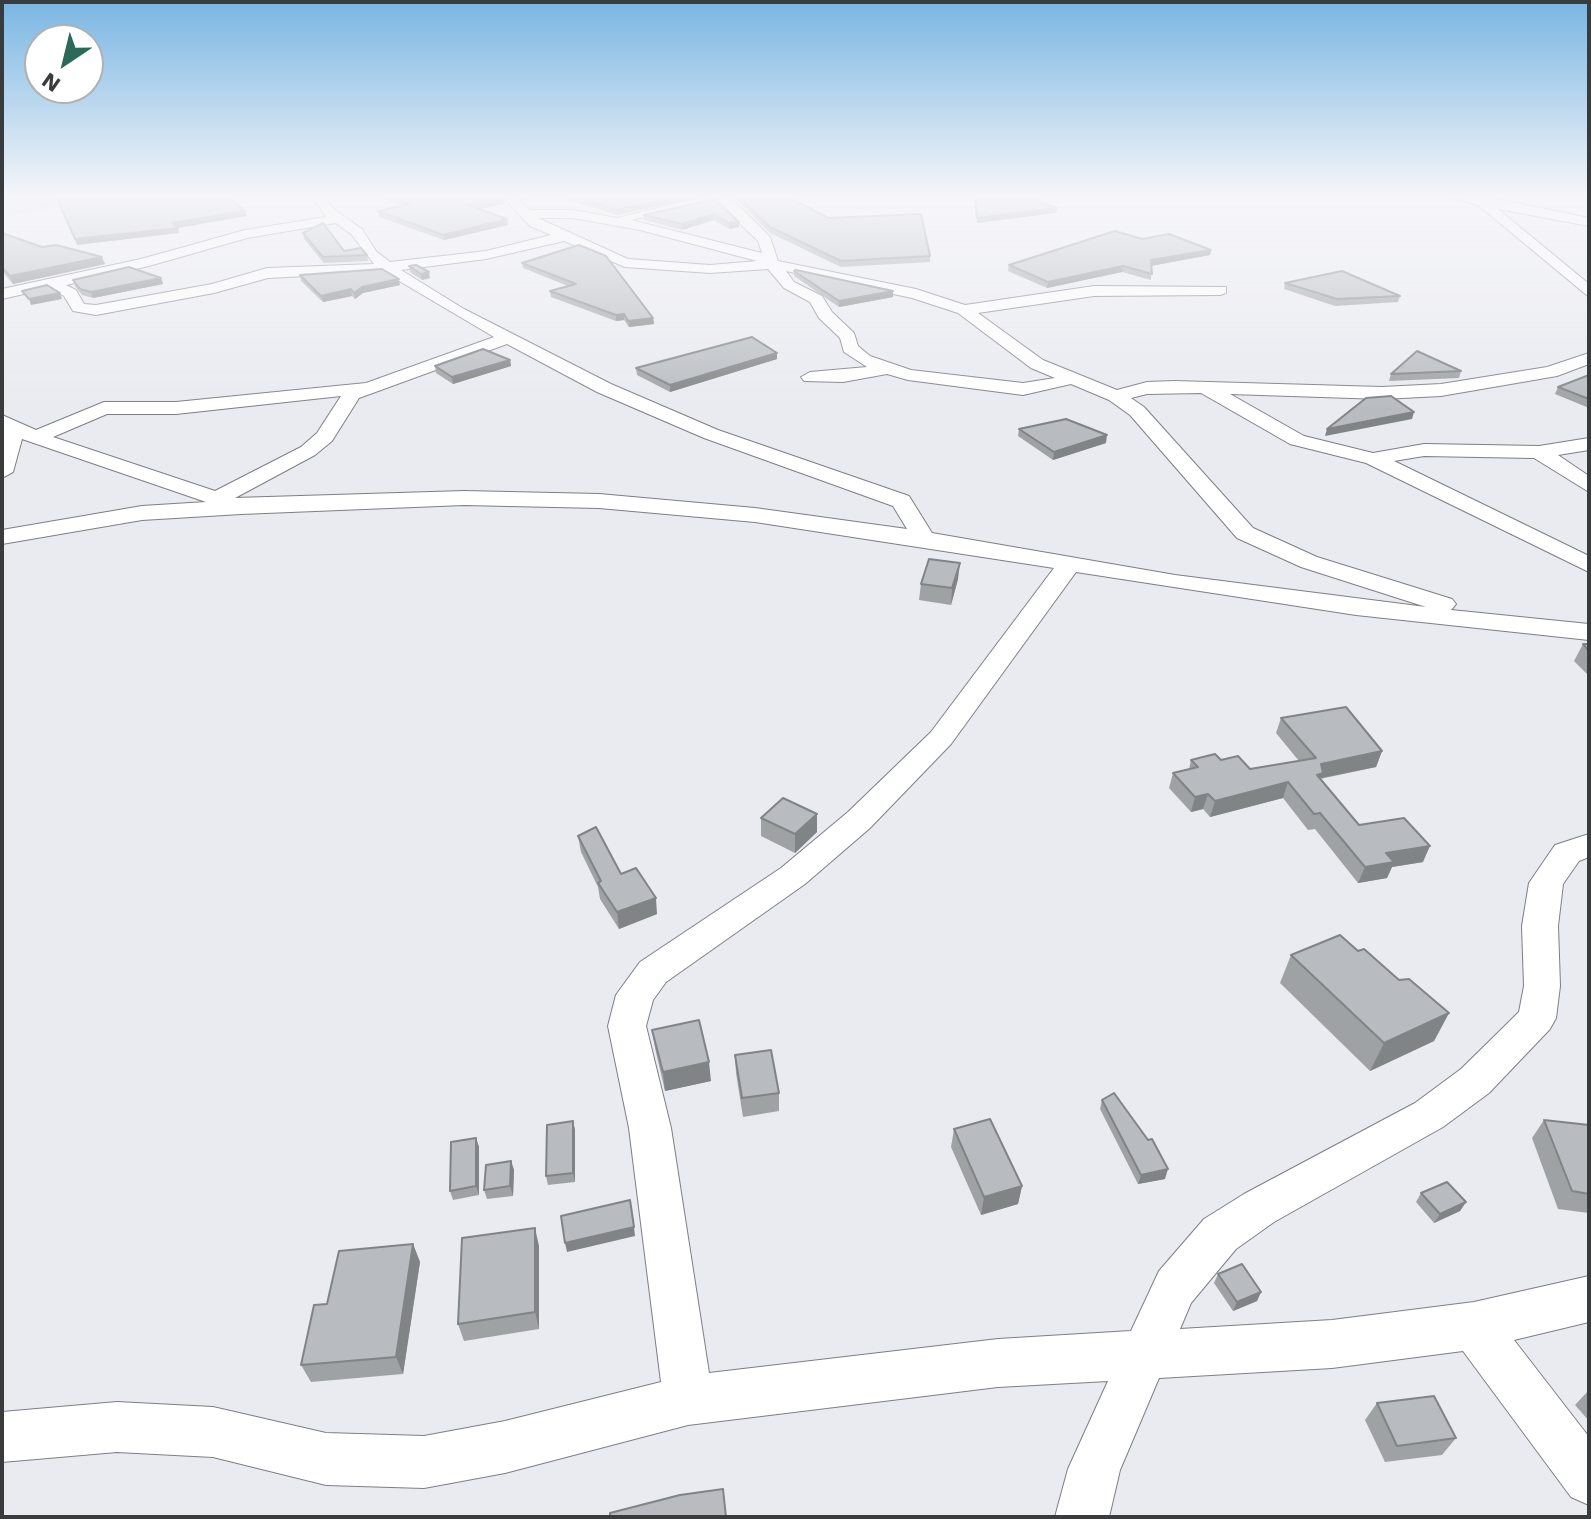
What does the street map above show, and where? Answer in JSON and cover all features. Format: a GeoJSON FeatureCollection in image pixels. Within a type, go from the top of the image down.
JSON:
{"type":"FeatureCollection","features":[{"type":"Feature","properties":{"kind":"street"},"geometry":{"type":"LineString","coordinates":[[2,294],[126,267]]}},
{"type":"Feature","properties":{"kind":"street"},"geometry":{"type":"LineString","coordinates":[[52,283],[70,293],[79,308],[96,310],[214,288],[267,273],[386,267],[508,338],[604,388],[711,434],[901,501],[912,514],[923,538]]}},
{"type":"Feature","properties":{"kind":"street"},"geometry":{"type":"LineString","coordinates":[[677,267],[726,267]]}},
{"type":"Feature","properties":{"kind":"street"},"geometry":{"type":"LineString","coordinates":[[776,267],[789,285],[819,302],[825,315],[848,337],[850,348],[864,360],[884,369],[1023,389],[1055,385],[1070,378]]}},
{"type":"Feature","properties":{"kind":"street"},"geometry":{"type":"LineString","coordinates":[[798,267],[916,294],[964,310],[1009,346],[1070,378],[1116,396],[1137,411],[1245,533],[1309,562],[1498,622]]}},
{"type":"Feature","properties":{"kind":"street"},"geometry":{"type":"LineString","coordinates":[[1559,267],[1589,292]]}},
{"type":"Feature","properties":{"kind":"street"},"geometry":{"type":"LineString","coordinates":[[964,310],[1094,291],[1220,290]]}},
{"type":"Feature","properties":{"kind":"street"},"geometry":{"type":"LineString","coordinates":[[217,499],[308,451],[325,437],[352,394],[508,338]]}},
{"type":"Feature","properties":{"kind":"street"},"geometry":{"type":"LineString","coordinates":[[1116,396],[1147,388],[1382,393],[1441,390],[1551,372],[1589,358]]}},
{"type":"Feature","properties":{"kind":"street"},"geometry":{"type":"LineString","coordinates":[[810,377],[843,377],[884,369]]}},
{"type":"Feature","properties":{"kind":"street"},"geometry":{"type":"LineString","coordinates":[[35,438],[104,408],[176,408],[365,388]]}},
{"type":"Feature","properties":{"kind":"street"},"geometry":{"type":"LineString","coordinates":[[1206,388],[1297,440],[1373,459],[1589,565]]}},
{"type":"Feature","properties":{"kind":"street"},"geometry":{"type":"LineString","coordinates":[[4,464],[8,424],[35,438],[241,507]]}},
{"type":"Feature","properties":{"kind":"street"},"geometry":{"type":"LineString","coordinates":[[1373,459],[1454,448],[1539,452],[1589,444]]}},
{"type":"Feature","properties":{"kind":"street"},"geometry":{"type":"LineString","coordinates":[[1539,452],[1589,486]]}},
{"type":"Feature","properties":{"kind":"street"},"geometry":{"type":"LineString","coordinates":[[2,537],[142,513],[241,507],[464,498],[599,501],[755,515],[923,538],[1069,565],[1356,607],[1589,632]]}},
{"type":"Feature","properties":{"kind":"street"},"geometry":{"type":"LineString","coordinates":[[688,1400],[650,1128],[627,1026],[635,995],[653,972],[793,876],[859,820],[941,738],[1069,565]]}},
{"type":"Feature","properties":{"kind":"street"},"geometry":{"type":"LineString","coordinates":[[1082,1517],[1094,1469],[1175,1287],[1220,1234],[1259,1208],[1429,1115],[1475,1081],[1537,1018],[1542,986],[1540,926],[1546,883],[1567,853],[1589,845]]}},
{"type":"Feature","properties":{"kind":"street"},"geometry":{"type":"LineString","coordinates":[[2,1437],[117,1427],[213,1432],[326,1459],[424,1462],[505,1447],[688,1400],[998,1363],[1332,1344],[1474,1326],[1589,1299]]}},
{"type":"Feature","properties":{"kind":"street"},"geometry":{"type":"LineString","coordinates":[[1474,1326],[1589,1479]]}},
{"type":"Feature","properties":{"kind":"building"},"geometry":{"type":"Polygon","coordinates":[[[2,267],[54,267],[10,276],[2,267]]]}},
{"type":"Feature","properties":{"kind":"building"},"geometry":{"type":"Polygon","coordinates":[[[129,267],[161,278],[91,292],[80,289],[73,280],[129,267]]]}},
{"type":"Feature","properties":{"kind":"building"},"geometry":{"type":"Polygon","coordinates":[[[410,267],[420,267],[429,272],[421,274],[410,267]]]}},
{"type":"Feature","properties":{"kind":"building"},"geometry":{"type":"Polygon","coordinates":[[[532,267],[614,267],[653,318],[628,321],[624,314],[616,315],[550,291],[576,284],[532,267]]]}},
{"type":"Feature","properties":{"kind":"building"},"geometry":{"type":"Polygon","coordinates":[[[1013,267],[1119,267],[1048,282],[1013,267]]]}},
{"type":"Feature","properties":{"kind":"building"},"geometry":{"type":"Polygon","coordinates":[[[1126,267],[1151,267],[1152,274],[1126,267]]]}},
{"type":"Feature","properties":{"kind":"building"},"geometry":{"type":"Polygon","coordinates":[[[382,269],[399,279],[362,287],[354,293],[351,289],[321,296],[300,275],[382,269]]]}},
{"type":"Feature","properties":{"kind":"building"},"geometry":{"type":"Polygon","coordinates":[[[796,270],[893,291],[839,301],[796,270]]]}},
{"type":"Feature","properties":{"kind":"building"},"geometry":{"type":"Polygon","coordinates":[[[1342,271],[1400,296],[1337,299],[1285,283],[1342,271]]]}},
{"type":"Feature","properties":{"kind":"building"},"geometry":{"type":"Polygon","coordinates":[[[47,285],[60,293],[29,299],[22,291],[47,285]]]}},
{"type":"Feature","properties":{"kind":"building"},"geometry":{"type":"Polygon","coordinates":[[[752,337],[777,353],[670,385],[636,368],[752,337]]]}},
{"type":"Feature","properties":{"kind":"building"},"geometry":{"type":"Polygon","coordinates":[[[483,349],[510,360],[452,377],[435,366],[483,349]]]}},
{"type":"Feature","properties":{"kind":"building"},"geometry":{"type":"Polygon","coordinates":[[[1417,351],[1461,371],[1391,374],[1417,351]]]}},
{"type":"Feature","properties":{"kind":"building"},"geometry":{"type":"Polygon","coordinates":[[[1589,375],[1589,399],[1558,387],[1589,375]]]}},
{"type":"Feature","properties":{"kind":"building"},"geometry":{"type":"Polygon","coordinates":[[[1391,396],[1414,412],[1327,429],[1366,398],[1391,396]]]}},
{"type":"Feature","properties":{"kind":"building"},"geometry":{"type":"Polygon","coordinates":[[[1066,419],[1107,435],[1054,452],[1019,429],[1066,419]]]}},
{"type":"Feature","properties":{"kind":"building"},"geometry":{"type":"Polygon","coordinates":[[[929,559],[960,563],[952,588],[921,584],[929,559]]]}},
{"type":"Feature","properties":{"kind":"building"},"geometry":{"type":"Polygon","coordinates":[[[1346,707],[1382,751],[1321,764],[1323,773],[1317,775],[1359,825],[1404,818],[1430,846],[1386,853],[1394,862],[1365,867],[1320,813],[1314,814],[1288,782],[1215,801],[1208,794],[1195,797],[1173,773],[1198,767],[1191,760],[1215,754],[1221,760],[1238,756],[1250,769],[1316,758],[1281,718],[1346,707]]]}},
{"type":"Feature","properties":{"kind":"building"},"geometry":{"type":"Polygon","coordinates":[[[783,798],[817,814],[795,834],[761,818],[783,798]]]}},
{"type":"Feature","properties":{"kind":"building"},"geometry":{"type":"Polygon","coordinates":[[[596,827],[621,874],[636,868],[656,898],[617,912],[598,883],[601,881],[578,836],[596,827]]]}},
{"type":"Feature","properties":{"kind":"building"},"geometry":{"type":"Polygon","coordinates":[[[1340,935],[1358,951],[1364,949],[1399,980],[1409,979],[1449,1013],[1384,1043],[1291,955],[1340,935]]]}},
{"type":"Feature","properties":{"kind":"building"},"geometry":{"type":"Polygon","coordinates":[[[699,1020],[709,1062],[663,1072],[652,1030],[699,1020]]]}},
{"type":"Feature","properties":{"kind":"building"},"geometry":{"type":"Polygon","coordinates":[[[771,1050],[779,1093],[742,1098],[735,1055],[771,1050]]]}},
{"type":"Feature","properties":{"kind":"building"},"geometry":{"type":"Polygon","coordinates":[[[1114,1093],[1148,1140],[1152,1139],[1168,1169],[1141,1175],[1102,1100],[1114,1093]]]}},
{"type":"Feature","properties":{"kind":"building"},"geometry":{"type":"Polygon","coordinates":[[[990,1119],[1022,1186],[984,1197],[954,1129],[990,1119]]]}},
{"type":"Feature","properties":{"kind":"building"},"geometry":{"type":"Polygon","coordinates":[[[1544,1120],[1589,1125],[1589,1194],[1572,1191],[1544,1120]]]}},
{"type":"Feature","properties":{"kind":"building"},"geometry":{"type":"Polygon","coordinates":[[[573,1121],[573,1173],[546,1176],[547,1125],[573,1121]]]}},
{"type":"Feature","properties":{"kind":"building"},"geometry":{"type":"Polygon","coordinates":[[[476,1138],[476,1186],[450,1191],[451,1142],[476,1138]]]}},
{"type":"Feature","properties":{"kind":"building"},"geometry":{"type":"Polygon","coordinates":[[[511,1161],[510,1186],[484,1190],[486,1165],[511,1161]]]}},
{"type":"Feature","properties":{"kind":"building"},"geometry":{"type":"Polygon","coordinates":[[[1447,1182],[1466,1202],[1440,1214],[1421,1193],[1447,1182]]]}},
{"type":"Feature","properties":{"kind":"building"},"geometry":{"type":"Polygon","coordinates":[[[630,1200],[634,1227],[565,1243],[561,1216],[630,1200]]]}},
{"type":"Feature","properties":{"kind":"building"},"geometry":{"type":"Polygon","coordinates":[[[535,1228],[535,1312],[458,1324],[462,1238],[535,1228]]]}},
{"type":"Feature","properties":{"kind":"building"},"geometry":{"type":"Polygon","coordinates":[[[413,1244],[396,1357],[301,1365],[314,1305],[327,1304],[339,1251],[413,1244]]]}},
{"type":"Feature","properties":{"kind":"building"},"geometry":{"type":"Polygon","coordinates":[[[1242,1264],[1261,1292],[1237,1302],[1218,1274],[1242,1264]]]}},
{"type":"Feature","properties":{"kind":"building"},"geometry":{"type":"Polygon","coordinates":[[[1434,1396],[1456,1438],[1397,1446],[1377,1403],[1434,1396]]]}},
{"type":"Feature","properties":{"kind":"building"},"geometry":{"type":"Polygon","coordinates":[[[723,1489],[726,1517],[610,1517],[610,1513],[680,1495],[723,1489]]]}}]}
